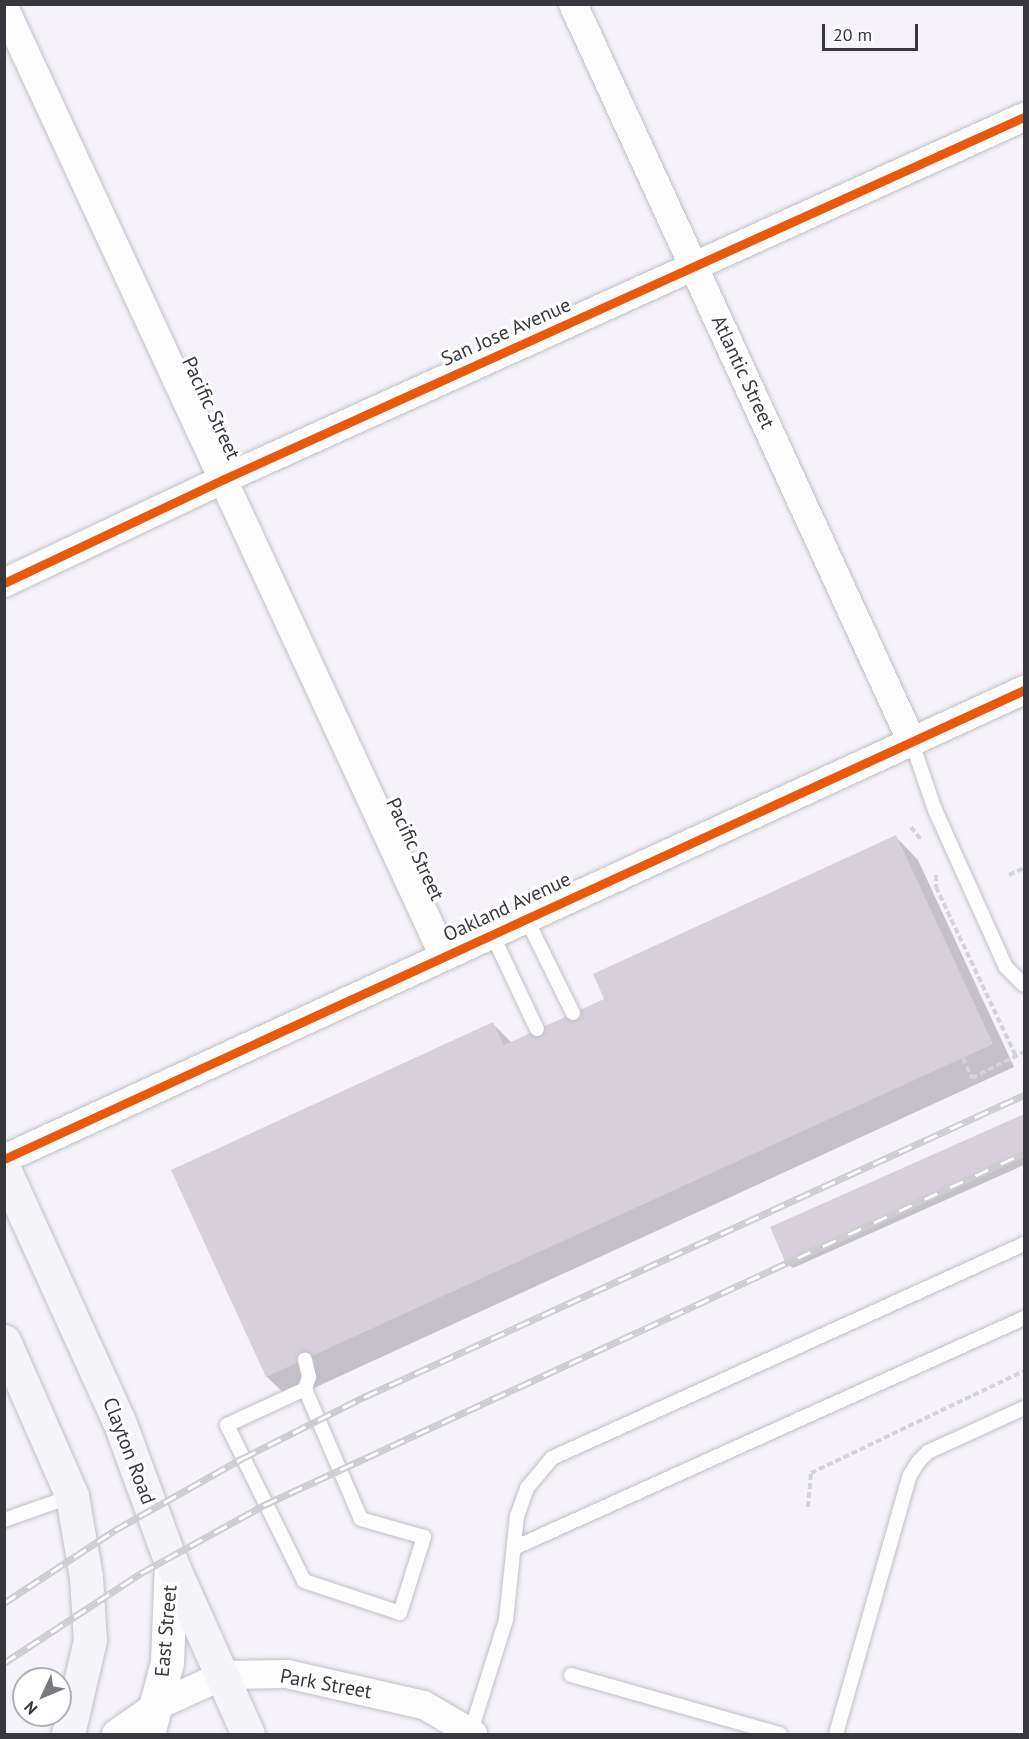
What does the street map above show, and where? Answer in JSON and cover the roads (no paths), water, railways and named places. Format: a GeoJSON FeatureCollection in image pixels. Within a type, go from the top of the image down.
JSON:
{"type":"FeatureCollection","features":[{"type":"Feature","properties":{"kind":"main road","name":"Clayton Road"},"geometry":{"type":"LineString","coordinates":[[4,1169],[119,1421],[171,1562],[224,1675],[248,1734]]}},
{"type":"Feature","properties":{"kind":"main road"},"geometry":{"type":"LineString","coordinates":[[4,1341],[72,1496],[86,1577],[90,1640],[68,1734]]}},
{"type":"Feature","properties":{"kind":"main road","name":"East Street"},"geometry":{"type":"LineString","coordinates":[[152,1720],[167,1662],[171,1562]]}},
{"type":"Feature","properties":{"kind":"street","name":"Atlantic Street"},"geometry":{"type":"LineString","coordinates":[[573,4],[911,740]]}},
{"type":"Feature","properties":{"kind":"street","name":"Pacific Street"},"geometry":{"type":"LineString","coordinates":[[11,10],[444,956]]}},
{"type":"Feature","properties":{"kind":"street","name":"San Jose Avenue"},"geometry":{"type":"LineString","coordinates":[[4,583],[224,479],[1024,117]]}},
{"type":"Feature","properties":{"kind":"street","name":"Oakland Avenue"},"geometry":{"type":"LineString","coordinates":[[4,1159],[1024,690]]}},
{"type":"Feature","properties":{"kind":"street","name":"Park Street"},"geometry":{"type":"LineString","coordinates":[[116,1734],[152,1720],[224,1675],[287,1674],[344,1685],[424,1705],[470,1734]]}},
{"type":"Feature","properties":{"kind":"lane"},"geometry":{"type":"LineString","coordinates":[[911,740],[935,810],[1006,967],[1024,985]]}},
{"type":"Feature","properties":{"kind":"lane"},"geometry":{"type":"LineString","coordinates":[[526,918],[573,1013]]}},
{"type":"Feature","properties":{"kind":"lane"},"geometry":{"type":"LineString","coordinates":[[492,934],[537,1029]]}},
{"type":"Feature","properties":{"kind":"lane"},"geometry":{"type":"LineString","coordinates":[[470,1734],[506,1620],[518,1516],[527,1488],[552,1458],[1024,1244]]}},
{"type":"Feature","properties":{"kind":"lane"},"geometry":{"type":"LineString","coordinates":[[514,1548],[1024,1318]]}},
{"type":"Feature","properties":{"kind":"lane"},"geometry":{"type":"LineString","coordinates":[[305,1359],[309,1377],[305,1389],[362,1519],[424,1537],[400,1612],[303,1581],[226,1425],[305,1389]]}},
{"type":"Feature","properties":{"kind":"lane"},"geometry":{"type":"LineString","coordinates":[[836,1734],[910,1475],[928,1452],[1024,1408]]}},
{"type":"Feature","properties":{"kind":"lane"},"geometry":{"type":"LineString","coordinates":[[4,1520],[72,1496]]}},
{"type":"Feature","properties":{"kind":"lane"},"geometry":{"type":"LineString","coordinates":[[571,1675],[780,1734]]}},
{"type":"Feature","properties":{"kind":"railway"},"geometry":{"type":"LineString","coordinates":[[4,1603],[115,1530],[243,1458],[364,1397],[1024,1095]]}},
{"type":"Feature","properties":{"kind":"railway"},"geometry":{"type":"LineString","coordinates":[[4,1663],[141,1573],[264,1505],[1024,1153]]}}]}
